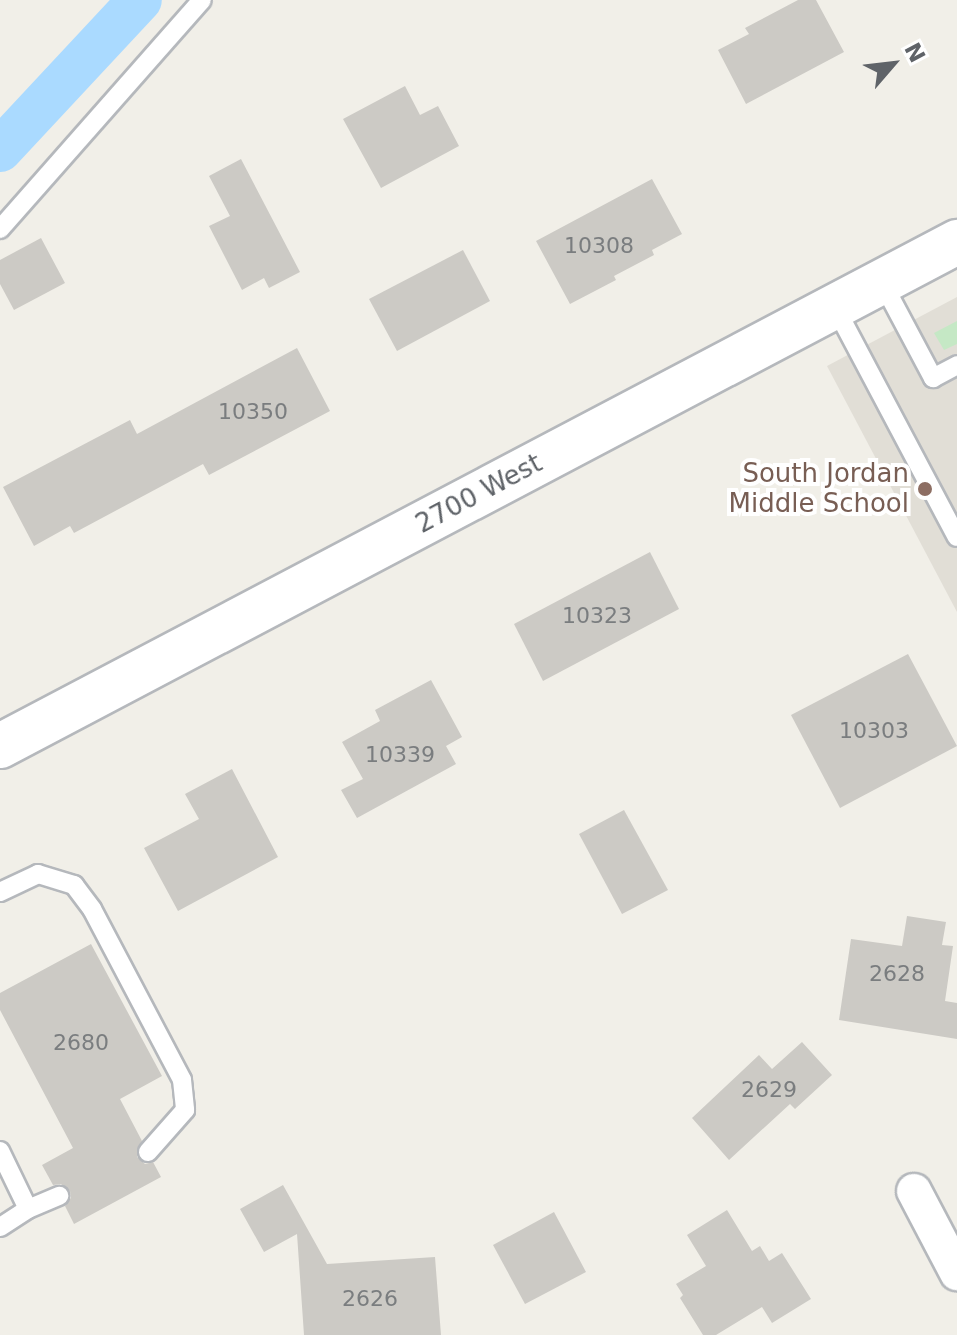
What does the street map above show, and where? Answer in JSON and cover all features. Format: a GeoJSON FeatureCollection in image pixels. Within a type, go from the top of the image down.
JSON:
{"type":"FeatureCollection","features":[{"type":"Feature","properties":{"kind":"main road","name":"2700 West"},"geometry":{"type":"LineString","coordinates":[[0,746],[957,242]]}},
{"type":"Feature","properties":{"kind":"street"},"geometry":{"type":"LineString","coordinates":[[914,1191],[957,1273]]}},
{"type":"Feature","properties":{"kind":"lane"},"geometry":{"type":"LineString","coordinates":[[0,229],[202,0]]}},
{"type":"Feature","properties":{"kind":"lane"},"geometry":{"type":"LineString","coordinates":[[882,282],[933,378],[957,365]]}},
{"type":"Feature","properties":{"kind":"lane"},"geometry":{"type":"LineString","coordinates":[[835,307],[957,537]]}},
{"type":"Feature","properties":{"kind":"lane"},"geometry":{"type":"LineString","coordinates":[[0,892],[38,874],[74,885],[92,909],[182,1080],[185,1110],[148,1152]]}},
{"type":"Feature","properties":{"kind":"lane"},"geometry":{"type":"LineString","coordinates":[[0,1151],[28,1209]]}},
{"type":"Feature","properties":{"kind":"lane"},"geometry":{"type":"LineString","coordinates":[[0,1227],[28,1209],[59,1196]]}},
{"type":"Feature","properties":{"kind":"shaded area","name":"South Jordan Middle School"},"geometry":{"type":"Polygon","coordinates":[[[957,297],[957,612],[827,366],[957,297]]]}},
{"type":"Feature","properties":{"kind":"green space"},"geometry":{"type":"Polygon","coordinates":[[[957,321],[957,344],[944,350],[934,333],[957,321]]]}},
{"type":"Feature","properties":{"kind":"building"},"geometry":{"type":"Polygon","coordinates":[[[798,0],[816,0],[844,52],[746,104],[718,50],[749,34],[745,28],[798,0]]]}},
{"type":"Feature","properties":{"kind":"building"},"geometry":{"type":"Polygon","coordinates":[[[405,86],[420,115],[438,106],[459,146],[381,188],[343,119],[405,86]]]}},
{"type":"Feature","properties":{"kind":"building"},"geometry":{"type":"Polygon","coordinates":[[[241,159],[300,272],[269,288],[264,278],[242,290],[209,226],[230,216],[209,176],[241,159]]]}},
{"type":"Feature","properties":{"kind":"building"},"geometry":{"type":"Polygon","coordinates":[[[652,179],[682,234],[652,250],[654,255],[614,276],[616,280],[570,304],[536,241],[652,179]]]}},
{"type":"Feature","properties":{"kind":"building"},"geometry":{"type":"Polygon","coordinates":[[[41,238],[65,283],[14,310],[0,284],[0,260],[41,238]]]}},
{"type":"Feature","properties":{"kind":"building"},"geometry":{"type":"Polygon","coordinates":[[[463,250],[490,301],[397,351],[369,299],[463,250]]]}},
{"type":"Feature","properties":{"kind":"building"},"geometry":{"type":"Polygon","coordinates":[[[297,348],[330,411],[209,475],[203,464],[74,533],[70,526],[34,546],[3,487],[130,420],[137,434],[297,348]]]}},
{"type":"Feature","properties":{"kind":"building"},"geometry":{"type":"Polygon","coordinates":[[[650,552],[679,609],[543,681],[514,624],[650,552]]]}},
{"type":"Feature","properties":{"kind":"building"},"geometry":{"type":"Polygon","coordinates":[[[908,654],[957,746],[840,808],[791,715],[908,654]]]}},
{"type":"Feature","properties":{"kind":"building"},"geometry":{"type":"Polygon","coordinates":[[[431,680],[462,737],[446,746],[456,764],[357,818],[341,790],[363,779],[342,742],[380,721],[375,710],[431,680]]]}},
{"type":"Feature","properties":{"kind":"building"},"geometry":{"type":"Polygon","coordinates":[[[232,769],[278,857],[178,911],[144,848],[199,819],[185,794],[232,769]]]}},
{"type":"Feature","properties":{"kind":"building"},"geometry":{"type":"Polygon","coordinates":[[[624,810],[668,890],[622,914],[579,834],[624,810]]]}},
{"type":"Feature","properties":{"kind":"building"},"geometry":{"type":"Polygon","coordinates":[[[907,916],[946,922],[942,945],[953,946],[945,1001],[957,1003],[957,1039],[839,1020],[851,939],[902,946],[907,916]]]}},
{"type":"Feature","properties":{"kind":"building"},"geometry":{"type":"Polygon","coordinates":[[[91,944],[162,1076],[120,1099],[142,1141],[137,1157],[145,1164],[153,1162],[161,1177],[74,1224],[65,1206],[71,1198],[70,1191],[61,1184],[53,1185],[42,1165],[73,1148],[0,1010],[0,993],[91,944]]]}},
{"type":"Feature","properties":{"kind":"building"},"geometry":{"type":"Polygon","coordinates":[[[802,1042],[832,1075],[795,1109],[790,1104],[729,1160],[692,1118],[759,1055],[772,1069],[802,1042]]]}},
{"type":"Feature","properties":{"kind":"building"},"geometry":{"type":"Polygon","coordinates":[[[283,1185],[327,1264],[435,1257],[441,1335],[304,1335],[297,1234],[264,1252],[240,1209],[283,1185]]]}},
{"type":"Feature","properties":{"kind":"building"},"geometry":{"type":"Polygon","coordinates":[[[727,1210],[752,1251],[760,1246],[769,1261],[782,1253],[811,1299],[772,1323],[762,1307],[716,1335],[703,1335],[680,1298],[683,1295],[676,1284],[706,1266],[687,1235],[727,1210]]]}},
{"type":"Feature","properties":{"kind":"building"},"geometry":{"type":"Polygon","coordinates":[[[554,1212],[586,1272],[525,1304],[493,1245],[554,1212]]]}},
{"type":"Feature","properties":{"kind":"waterway"},"geometry":{"type":"LineString","coordinates":[[0,150],[140,0]]}},
{"type":"Feature","properties":{"kind":"place","name":"South Jordan Middle School"},"geometry":{"type":"Point","coordinates":[925,489]}}]}
